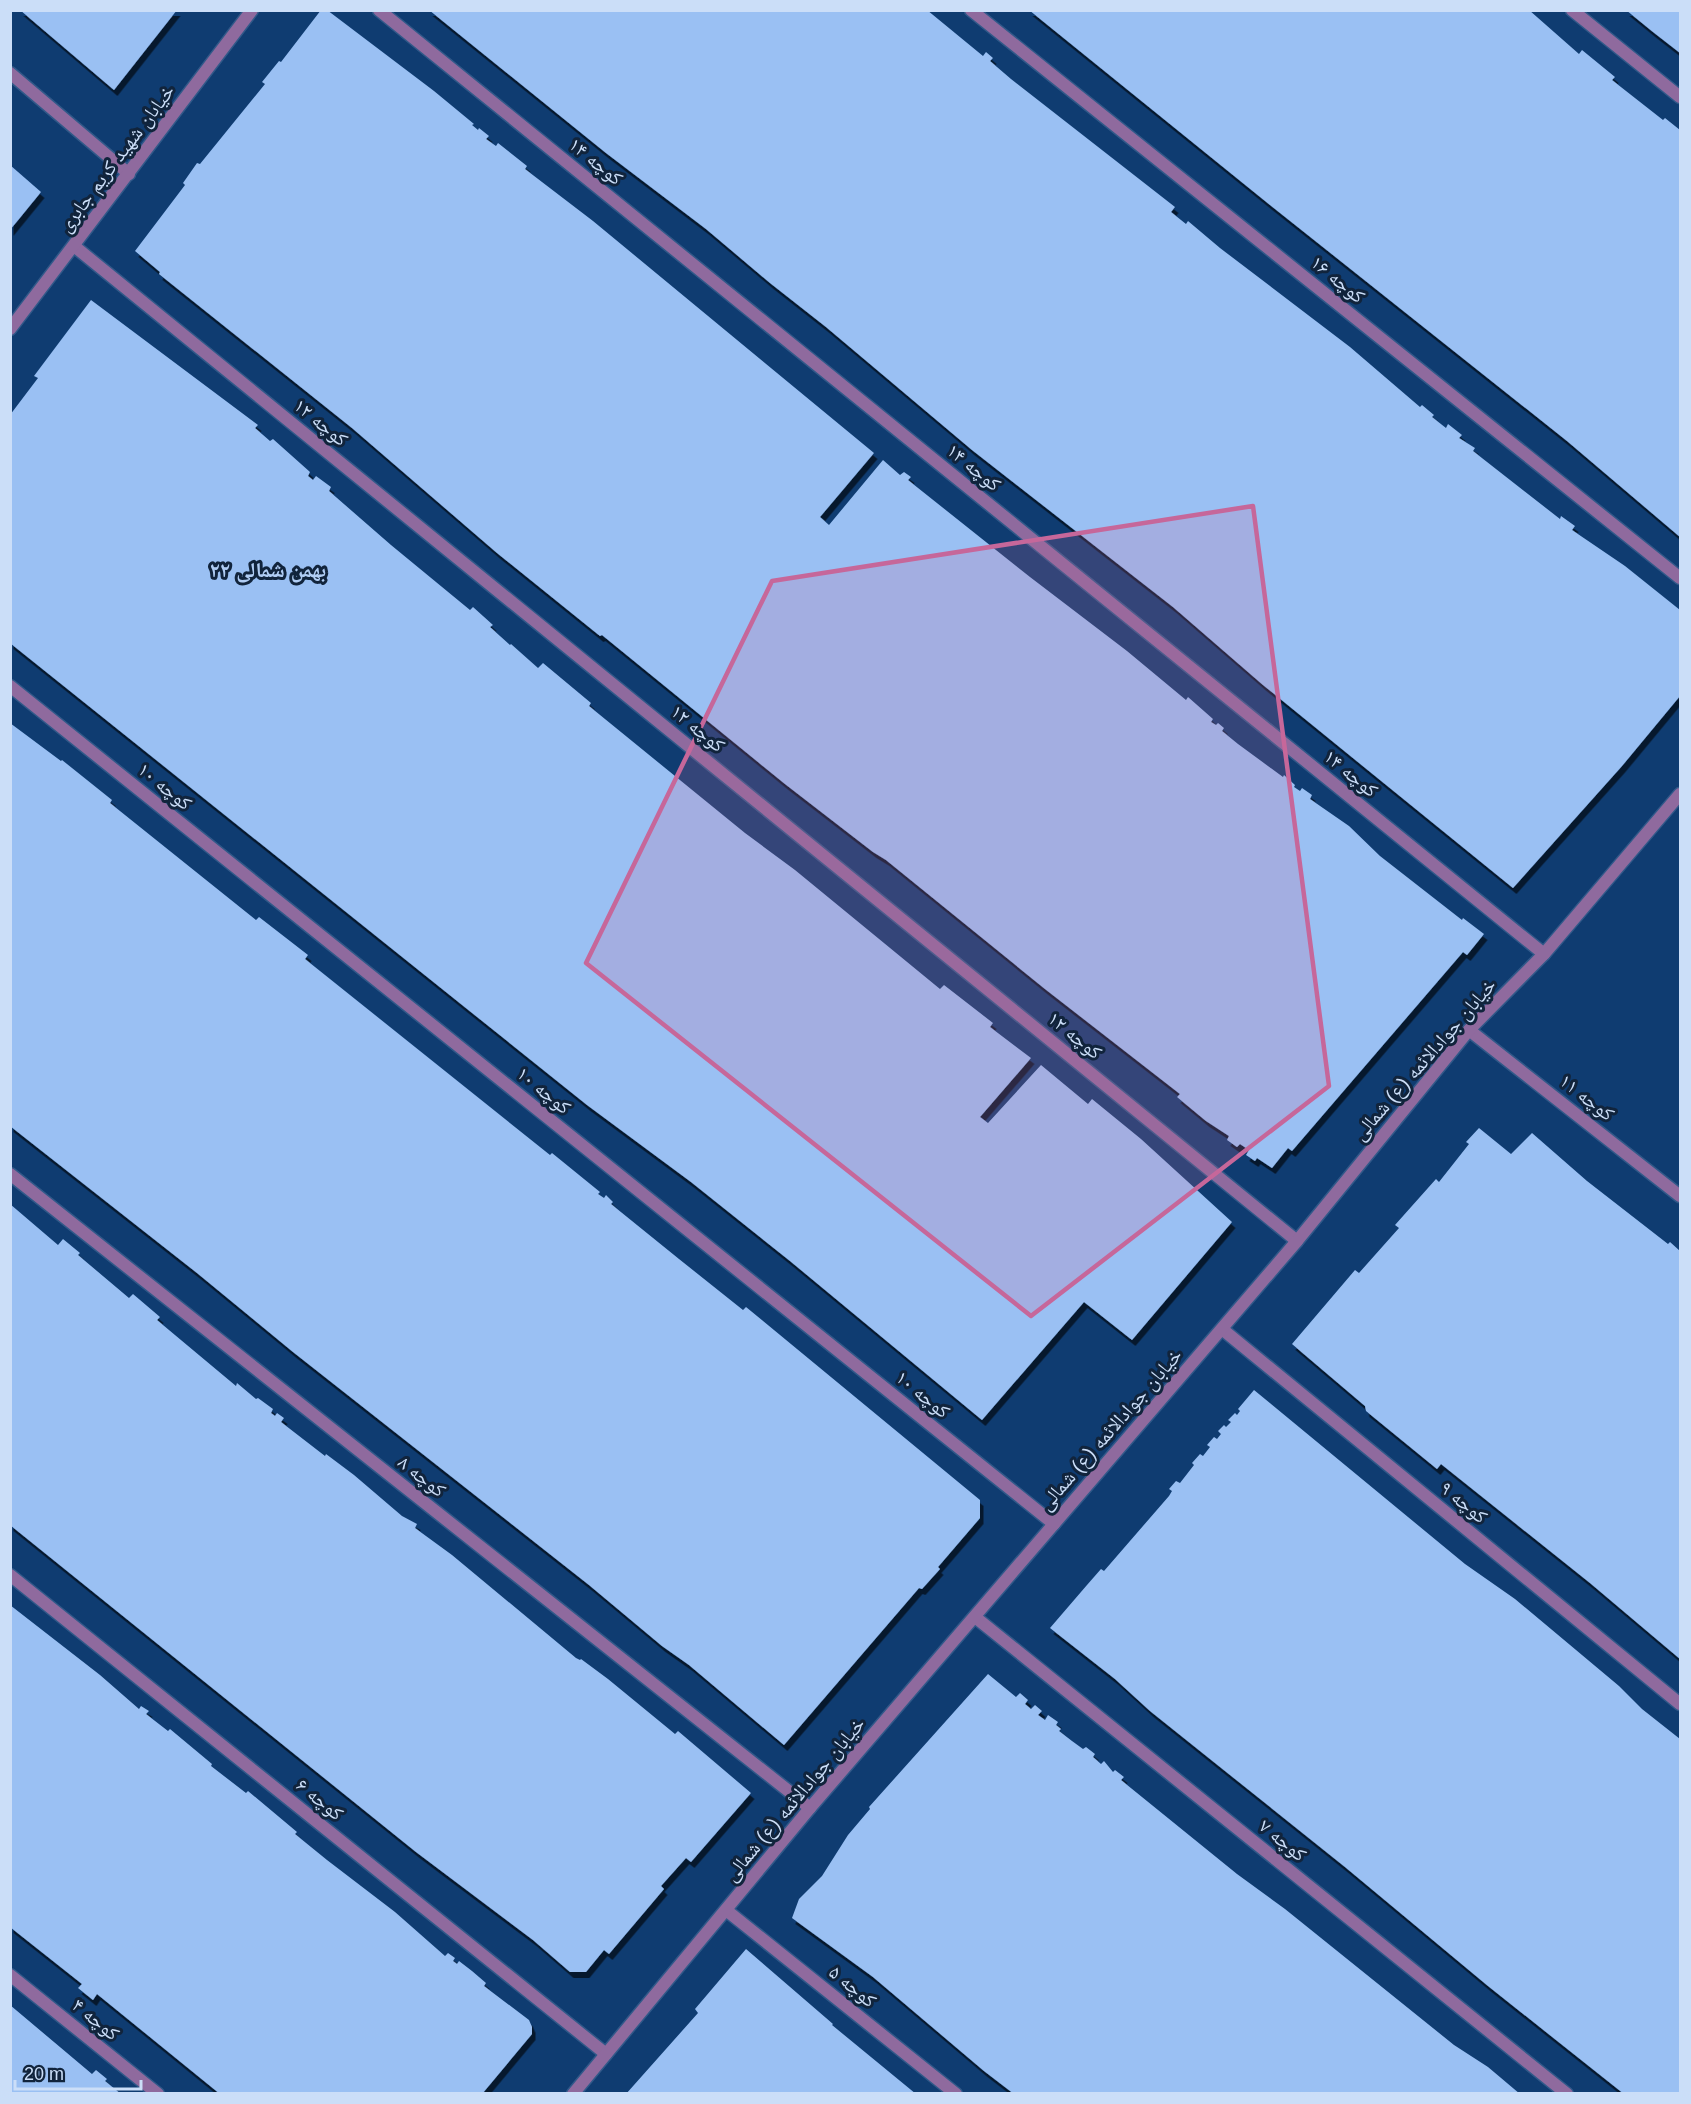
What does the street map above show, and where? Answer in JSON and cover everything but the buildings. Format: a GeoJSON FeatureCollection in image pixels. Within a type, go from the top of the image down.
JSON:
{"type":"FeatureCollection","features":[{"type":"Feature","properties":{"kind":"street","name":"خیابان شهید کریم جابری"},"geometry":{"type":"LineString","coordinates":[[10,329],[252,10]]}},
{"type":"Feature","properties":{"kind":"street","name":"کوچه ۱۴"},"geometry":{"type":"LineString","coordinates":[[380,10],[1544,954]]}},
{"type":"Feature","properties":{"kind":"street","name":"کوچه ۱۶"},"geometry":{"type":"LineString","coordinates":[[971,10],[1680,578]]}},
{"type":"Feature","properties":{"kind":"street"},"geometry":{"type":"LineString","coordinates":[[1572,10],[1680,98]]}},
{"type":"Feature","properties":{"kind":"street"},"geometry":{"type":"LineString","coordinates":[[10,73],[129,174]]}},
{"type":"Feature","properties":{"kind":"street","name":"کوچه ۱۲"},"geometry":{"type":"LineString","coordinates":[[74,246],[1297,1241]]}},
{"type":"Feature","properties":{"kind":"street","name":"کوچه ۱۰"},"geometry":{"type":"LineString","coordinates":[[10,686],[1054,1524]]}},
{"type":"Feature","properties":{"kind":"street","name":"خیابان جوادالائمه (ع) شمالی"},"geometry":{"type":"LineString","coordinates":[[573,2094],[810,1808],[1297,1241],[1469,1030],[1544,954],[1680,794]]}},
{"type":"Feature","properties":{"kind":"street","name":"کوچه ۱۱"},"geometry":{"type":"LineString","coordinates":[[1469,1030],[1680,1196]]}},
{"type":"Feature","properties":{"kind":"street","name":"کوچه ۸"},"geometry":{"type":"LineString","coordinates":[[10,1174],[810,1808]]}},
{"type":"Feature","properties":{"kind":"street","name":"کوچه ۹"},"geometry":{"type":"LineString","coordinates":[[1222,1329],[1680,1704]]}},
{"type":"Feature","properties":{"kind":"street","name":"کوچه ۶"},"geometry":{"type":"LineString","coordinates":[[10,1575],[606,2054]]}},
{"type":"Feature","properties":{"kind":"street","name":"کوچه ۷"},"geometry":{"type":"LineString","coordinates":[[975,1617],[1567,2094]]}},
{"type":"Feature","properties":{"kind":"street","name":"کوچه ۵"},"geometry":{"type":"LineString","coordinates":[[726,1910],[956,2094]]}},
{"type":"Feature","properties":{"kind":"street","name":"کوچه ۴"},"geometry":{"type":"LineString","coordinates":[[10,1975],[158,2094]]}},
{"type":"Feature","properties":{"kind":"highlighted area"},"geometry":{"type":"Polygon","coordinates":[[[1253,506],[1329,1086],[1031,1316],[586,963],[772,581],[1253,506]]]}},
{"type":"Feature","properties":{"kind":"district","name":"۲۲ بهمن شمالی"},"geometry":{"type":"Point","coordinates":[268,570]}}]}
